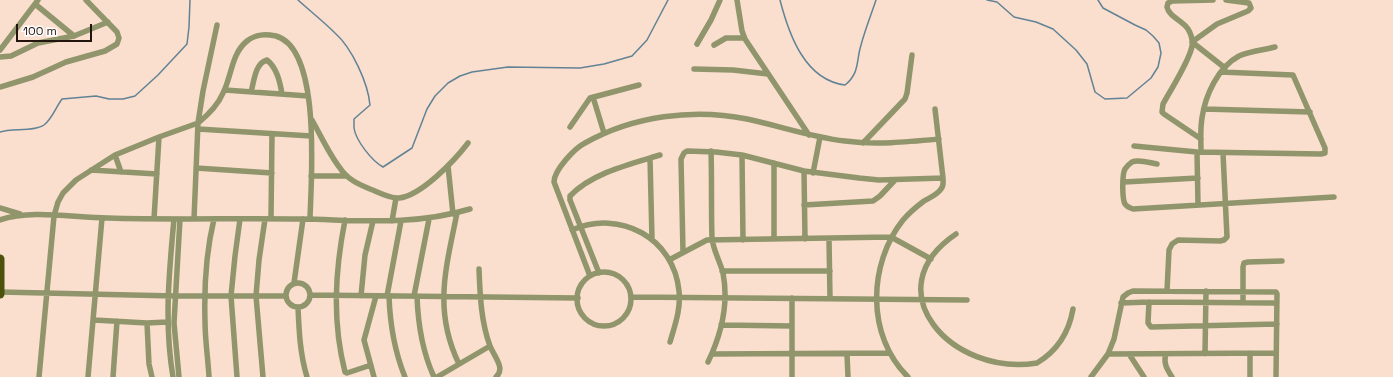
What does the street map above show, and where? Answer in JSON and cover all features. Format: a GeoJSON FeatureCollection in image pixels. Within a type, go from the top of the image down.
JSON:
{"type":"FeatureCollection","features":[{"type":"Feature","properties":{"kind":"main road"},"geometry":{"type":"LineString","coordinates":[[0,259],[0,293]]}},
{"type":"Feature","properties":{"kind":"street"},"geometry":{"type":"LineString","coordinates":[[0,88],[66,62],[100,53],[115,46],[119,41],[119,35],[86,0]]}},
{"type":"Feature","properties":{"kind":"street"},"geometry":{"type":"LineString","coordinates":[[697,44],[711,20],[720,0]]}},
{"type":"Feature","properties":{"kind":"street"},"geometry":{"type":"LineString","coordinates":[[737,0],[744,38],[809,134]]}},
{"type":"Feature","properties":{"kind":"street"},"geometry":{"type":"LineString","coordinates":[[1201,139],[1164,114],[1161,110],[1189,55],[1192,42],[1188,28],[1167,9],[1168,3],[1172,1],[1213,0]]}},
{"type":"Feature","properties":{"kind":"street"},"geometry":{"type":"LineString","coordinates":[[1192,42],[1217,24],[1248,11],[1251,8],[1249,3],[1226,0]]}},
{"type":"Feature","properties":{"kind":"street"},"geometry":{"type":"LineString","coordinates":[[0,50],[36,2],[74,36]]}},
{"type":"Feature","properties":{"kind":"street"},"geometry":{"type":"LineString","coordinates":[[0,57],[11,56],[38,43],[74,36],[108,22]]}},
{"type":"Feature","properties":{"kind":"street"},"geometry":{"type":"LineString","coordinates":[[194,219],[198,126],[202,91],[217,25]]}},
{"type":"Feature","properties":{"kind":"street"},"geometry":{"type":"LineString","coordinates":[[198,126],[209,115],[224,90],[237,54],[247,42],[258,35],[269,35],[282,38],[295,52],[305,76],[308,96],[311,118],[312,176],[294,284]]}},
{"type":"Feature","properties":{"kind":"street"},"geometry":{"type":"LineString","coordinates":[[714,45],[726,38],[744,38]]}},
{"type":"Feature","properties":{"kind":"street"},"geometry":{"type":"LineString","coordinates":[[1134,146],[1223,153],[1323,154],[1326,150],[1294,76],[1291,74],[1223,70],[1192,42]]}},
{"type":"Feature","properties":{"kind":"street"},"geometry":{"type":"LineString","coordinates":[[1198,205],[1199,152],[1204,109],[1209,94],[1223,70],[1233,60],[1242,55],[1275,47]]}},
{"type":"Feature","properties":{"kind":"street"},"geometry":{"type":"LineString","coordinates":[[863,143],[905,99],[912,54]]}},
{"type":"Feature","properties":{"kind":"street"},"geometry":{"type":"LineString","coordinates":[[251,92],[257,69],[263,61],[267,60],[272,64],[276,73],[281,85],[282,94]]}},
{"type":"Feature","properties":{"kind":"street"},"geometry":{"type":"LineString","coordinates":[[694,69],[733,70],[768,74]]}},
{"type":"Feature","properties":{"kind":"street"},"geometry":{"type":"LineString","coordinates":[[570,127],[587,101],[593,97],[639,85]]}},
{"type":"Feature","properties":{"kind":"street"},"geometry":{"type":"LineString","coordinates":[[224,90],[308,96]]}},
{"type":"Feature","properties":{"kind":"street"},"geometry":{"type":"LineString","coordinates":[[593,97],[604,133]]}},
{"type":"Feature","properties":{"kind":"street"},"geometry":{"type":"LineString","coordinates":[[908,377],[897,365],[881,332],[876,299],[881,264],[891,237],[911,212],[924,201],[940,191],[943,184],[935,109]]}},
{"type":"Feature","properties":{"kind":"street"},"geometry":{"type":"LineString","coordinates":[[1204,109],[1310,112]]}},
{"type":"Feature","properties":{"kind":"street"},"geometry":{"type":"LineString","coordinates":[[590,276],[554,182],[554,178],[556,173],[576,148],[604,133],[628,124],[652,118],[699,115],[745,119],[820,137],[863,143],[897,143],[938,139]]}},
{"type":"Feature","properties":{"kind":"street"},"geometry":{"type":"LineString","coordinates":[[311,118],[340,169],[347,176],[356,183],[396,198],[411,194],[430,182],[448,166],[468,144]]}},
{"type":"Feature","properties":{"kind":"street"},"geometry":{"type":"LineString","coordinates":[[39,377],[54,216],[58,202],[63,193],[76,180],[115,155],[159,137],[198,126],[272,134],[311,136]]}},
{"type":"Feature","properties":{"kind":"street"},"geometry":{"type":"LineString","coordinates":[[263,377],[256,296],[259,260],[268,219],[272,173],[272,134]]}},
{"type":"Feature","properties":{"kind":"street"},"geometry":{"type":"LineString","coordinates":[[154,219],[159,137]]}},
{"type":"Feature","properties":{"kind":"street"},"geometry":{"type":"LineString","coordinates":[[813,173],[820,137]]}},
{"type":"Feature","properties":{"kind":"street"},"geometry":{"type":"LineString","coordinates":[[683,252],[682,157],[687,151],[711,151],[742,155],[813,173],[866,179],[895,180],[943,178]]}},
{"type":"Feature","properties":{"kind":"street"},"geometry":{"type":"LineString","coordinates":[[708,362],[721,325],[725,297],[722,271],[715,252],[713,240],[711,151]]}},
{"type":"Feature","properties":{"kind":"street"},"geometry":{"type":"LineString","coordinates":[[1167,291],[1169,250],[1172,244],[1178,240],[1220,242],[1228,235],[1223,153]]}},
{"type":"Feature","properties":{"kind":"street"},"geometry":{"type":"LineString","coordinates":[[115,155],[121,172]]}},
{"type":"Feature","properties":{"kind":"street"},"geometry":{"type":"LineString","coordinates":[[599,273],[570,200],[570,195],[610,171],[660,155]]}},
{"type":"Feature","properties":{"kind":"street"},"geometry":{"type":"LineString","coordinates":[[742,155],[743,240]]}},
{"type":"Feature","properties":{"kind":"street"},"geometry":{"type":"LineString","coordinates":[[650,158],[652,239]]}},
{"type":"Feature","properties":{"kind":"street"},"geometry":{"type":"LineString","coordinates":[[1157,164],[1138,161],[1132,162],[1125,169],[1124,201],[1131,208],[1334,197]]}},
{"type":"Feature","properties":{"kind":"street"},"geometry":{"type":"LineString","coordinates":[[774,163],[774,240]]}},
{"type":"Feature","properties":{"kind":"street"},"geometry":{"type":"LineString","coordinates":[[448,166],[455,213],[443,296],[447,331],[459,364]]}},
{"type":"Feature","properties":{"kind":"street"},"geometry":{"type":"LineString","coordinates":[[196,168],[272,173]]}},
{"type":"Feature","properties":{"kind":"street"},"geometry":{"type":"LineString","coordinates":[[91,170],[157,174]]}},
{"type":"Feature","properties":{"kind":"street"},"geometry":{"type":"LineString","coordinates":[[804,171],[804,239]]}},
{"type":"Feature","properties":{"kind":"street"},"geometry":{"type":"LineString","coordinates":[[312,176],[347,176]]}},
{"type":"Feature","properties":{"kind":"street"},"geometry":{"type":"LineString","coordinates":[[1124,182],[1198,178]]}},
{"type":"Feature","properties":{"kind":"street"},"geometry":{"type":"LineString","coordinates":[[804,204],[873,201],[880,196],[895,180]]}},
{"type":"Feature","properties":{"kind":"street"},"geometry":{"type":"LineString","coordinates":[[392,221],[396,198]]}},
{"type":"Feature","properties":{"kind":"street"},"geometry":{"type":"LineString","coordinates":[[0,208],[22,215]]}},
{"type":"Feature","properties":{"kind":"street"},"geometry":{"type":"LineString","coordinates":[[0,220],[22,215],[154,219],[306,219],[401,221],[429,219],[470,209]]}},
{"type":"Feature","properties":{"kind":"street"},"geometry":{"type":"LineString","coordinates":[[88,377],[102,218]]}},
{"type":"Feature","properties":{"kind":"street"},"geometry":{"type":"LineString","coordinates":[[173,377],[167,322],[167,296],[174,219]]}},
{"type":"Feature","properties":{"kind":"street"},"geometry":{"type":"LineString","coordinates":[[179,377],[174,323],[180,219]]}},
{"type":"Feature","properties":{"kind":"street"},"geometry":{"type":"LineString","coordinates":[[209,377],[205,322],[205,280],[210,233],[214,219]]}},
{"type":"Feature","properties":{"kind":"street"},"geometry":{"type":"LineString","coordinates":[[237,377],[231,296],[240,219]]}},
{"type":"Feature","properties":{"kind":"street"},"geometry":{"type":"LineString","coordinates":[[429,219],[416,296],[418,322],[422,342],[434,377]]}},
{"type":"Feature","properties":{"kind":"street"},"geometry":{"type":"LineString","coordinates":[[345,220],[339,257],[336,295],[337,330],[345,372],[348,374],[371,365]]}},
{"type":"Feature","properties":{"kind":"street"},"geometry":{"type":"LineString","coordinates":[[361,296],[366,255],[373,221]]}},
{"type":"Feature","properties":{"kind":"street"},"geometry":{"type":"LineString","coordinates":[[401,221],[388,296],[393,340],[405,377]]}},
{"type":"Feature","properties":{"kind":"street"},"geometry":{"type":"LineString","coordinates":[[572,230],[580,226],[593,223],[614,223],[636,229],[652,239],[663,250],[670,260],[677,278],[679,297],[679,310],[670,342]]}},
{"type":"Feature","properties":{"kind":"street"},"geometry":{"type":"LineString","coordinates":[[925,321],[921,299],[924,277],[931,259],[940,247],[956,234]]}},
{"type":"Feature","properties":{"kind":"street"},"geometry":{"type":"LineString","coordinates":[[670,260],[703,241],[891,237],[931,259]]}},
{"type":"Feature","properties":{"kind":"street"},"geometry":{"type":"LineString","coordinates":[[829,239],[830,298]]}},
{"type":"Feature","properties":{"kind":"street"},"geometry":{"type":"LineString","coordinates":[[1243,302],[1242,267],[1244,263],[1282,261]]}},
{"type":"Feature","properties":{"kind":"street"},"geometry":{"type":"LineString","coordinates":[[479,269],[480,296],[484,324],[490,346],[500,369],[500,373],[496,377]]}},
{"type":"Feature","properties":{"kind":"street"},"geometry":{"type":"LineString","coordinates":[[722,271],[830,271]]}},
{"type":"Feature","properties":{"kind":"street"},"geometry":{"type":"LineString","coordinates":[[599,273],[612,273],[620,278],[627,284],[631,297],[629,310],[624,318],[617,323],[603,326],[590,322],[583,316],[579,308],[578,298],[581,286],[590,276],[599,273]]}},
{"type":"Feature","properties":{"kind":"street"},"geometry":{"type":"LineString","coordinates":[[294,284],[302,284],[306,286],[310,295],[307,303],[298,307],[288,303],[286,296],[288,288],[294,284]]}},
{"type":"Feature","properties":{"kind":"street"},"geometry":{"type":"LineString","coordinates":[[1156,291],[1156,302]]}},
{"type":"Feature","properties":{"kind":"street"},"geometry":{"type":"LineString","coordinates":[[1091,377],[1108,354],[1118,324],[1121,303],[1125,295],[1130,292],[1156,291],[1276,292],[1276,377]]}},
{"type":"Feature","properties":{"kind":"street"},"geometry":{"type":"LineString","coordinates":[[1205,354],[1206,291]]}},
{"type":"Feature","properties":{"kind":"street"},"geometry":{"type":"LineString","coordinates":[[0,293],[167,296],[286,296]]}},
{"type":"Feature","properties":{"kind":"street"},"geometry":{"type":"LineString","coordinates":[[310,295],[578,298]]}},
{"type":"Feature","properties":{"kind":"street"},"geometry":{"type":"LineString","coordinates":[[374,377],[364,340],[376,296]]}},
{"type":"Feature","properties":{"kind":"street"},"geometry":{"type":"LineString","coordinates":[[631,297],[967,300]]}},
{"type":"Feature","properties":{"kind":"street"},"geometry":{"type":"LineString","coordinates":[[792,298],[792,377]]}},
{"type":"Feature","properties":{"kind":"street"},"geometry":{"type":"LineString","coordinates":[[1149,302],[1148,323],[1152,327],[1277,324]]}},
{"type":"Feature","properties":{"kind":"street"},"geometry":{"type":"LineString","coordinates":[[1121,303],[1277,303]]}},
{"type":"Feature","properties":{"kind":"street"},"geometry":{"type":"LineString","coordinates":[[298,307],[303,364],[307,377]]}},
{"type":"Feature","properties":{"kind":"street"},"geometry":{"type":"LineString","coordinates":[[1023,370],[1042,360],[1058,346],[1068,329],[1073,309]]}},
{"type":"Feature","properties":{"kind":"street"},"geometry":{"type":"LineString","coordinates":[[94,320],[147,323],[167,322]]}},
{"type":"Feature","properties":{"kind":"street"},"geometry":{"type":"LineString","coordinates":[[113,377],[117,321]]}},
{"type":"Feature","properties":{"kind":"street"},"geometry":{"type":"LineString","coordinates":[[147,323],[149,364],[152,377]]}},
{"type":"Feature","properties":{"kind":"street"},"geometry":{"type":"LineString","coordinates":[[721,325],[792,326]]}},
{"type":"Feature","properties":{"kind":"street"},"geometry":{"type":"LineString","coordinates":[[437,377],[490,346]]}},
{"type":"Feature","properties":{"kind":"street"},"geometry":{"type":"LineString","coordinates":[[712,354],[890,353]]}},
{"type":"Feature","properties":{"kind":"street"},"geometry":{"type":"LineString","coordinates":[[1250,353],[1250,377]]}},
{"type":"Feature","properties":{"kind":"street"},"geometry":{"type":"LineString","coordinates":[[1108,354],[1276,353]]}},
{"type":"Feature","properties":{"kind":"street"},"geometry":{"type":"LineString","coordinates":[[847,354],[848,377]]}},
{"type":"Feature","properties":{"kind":"street"},"geometry":{"type":"LineString","coordinates":[[1129,354],[1144,377]]}},
{"type":"Feature","properties":{"kind":"street"},"geometry":{"type":"LineString","coordinates":[[1166,354],[1165,365],[1172,377]]}},
{"type":"Feature","properties":{"kind":"waterway"},"geometry":{"type":"LineString","coordinates":[[0,132],[29,129],[44,125],[52,116],[62,99],[96,96],[109,99],[123,99],[135,96],[158,75],[187,44],[190,0]]}},
{"type":"Feature","properties":{"kind":"waterway"},"geometry":{"type":"LineString","coordinates":[[298,0],[341,39],[358,66],[369,96],[370,105],[354,119],[355,133],[365,150],[383,167],[412,148],[427,109],[435,96],[448,83],[460,76],[472,72],[508,67],[580,68],[604,64],[632,56],[647,40],[668,0]]}},
{"type":"Feature","properties":{"kind":"waterway"},"geometry":{"type":"LineString","coordinates":[[780,0],[794,41],[809,65],[819,75],[831,81],[845,85],[853,76],[857,66],[859,51],[876,0]]}},
{"type":"Feature","properties":{"kind":"waterway"},"geometry":{"type":"LineString","coordinates":[[987,0],[997,2],[1014,17],[1036,22],[1053,29],[1076,50],[1087,64],[1095,92],[1105,99],[1127,98],[1151,78],[1158,67],[1161,53],[1159,43],[1146,30],[1103,8],[1098,0]]}}]}
